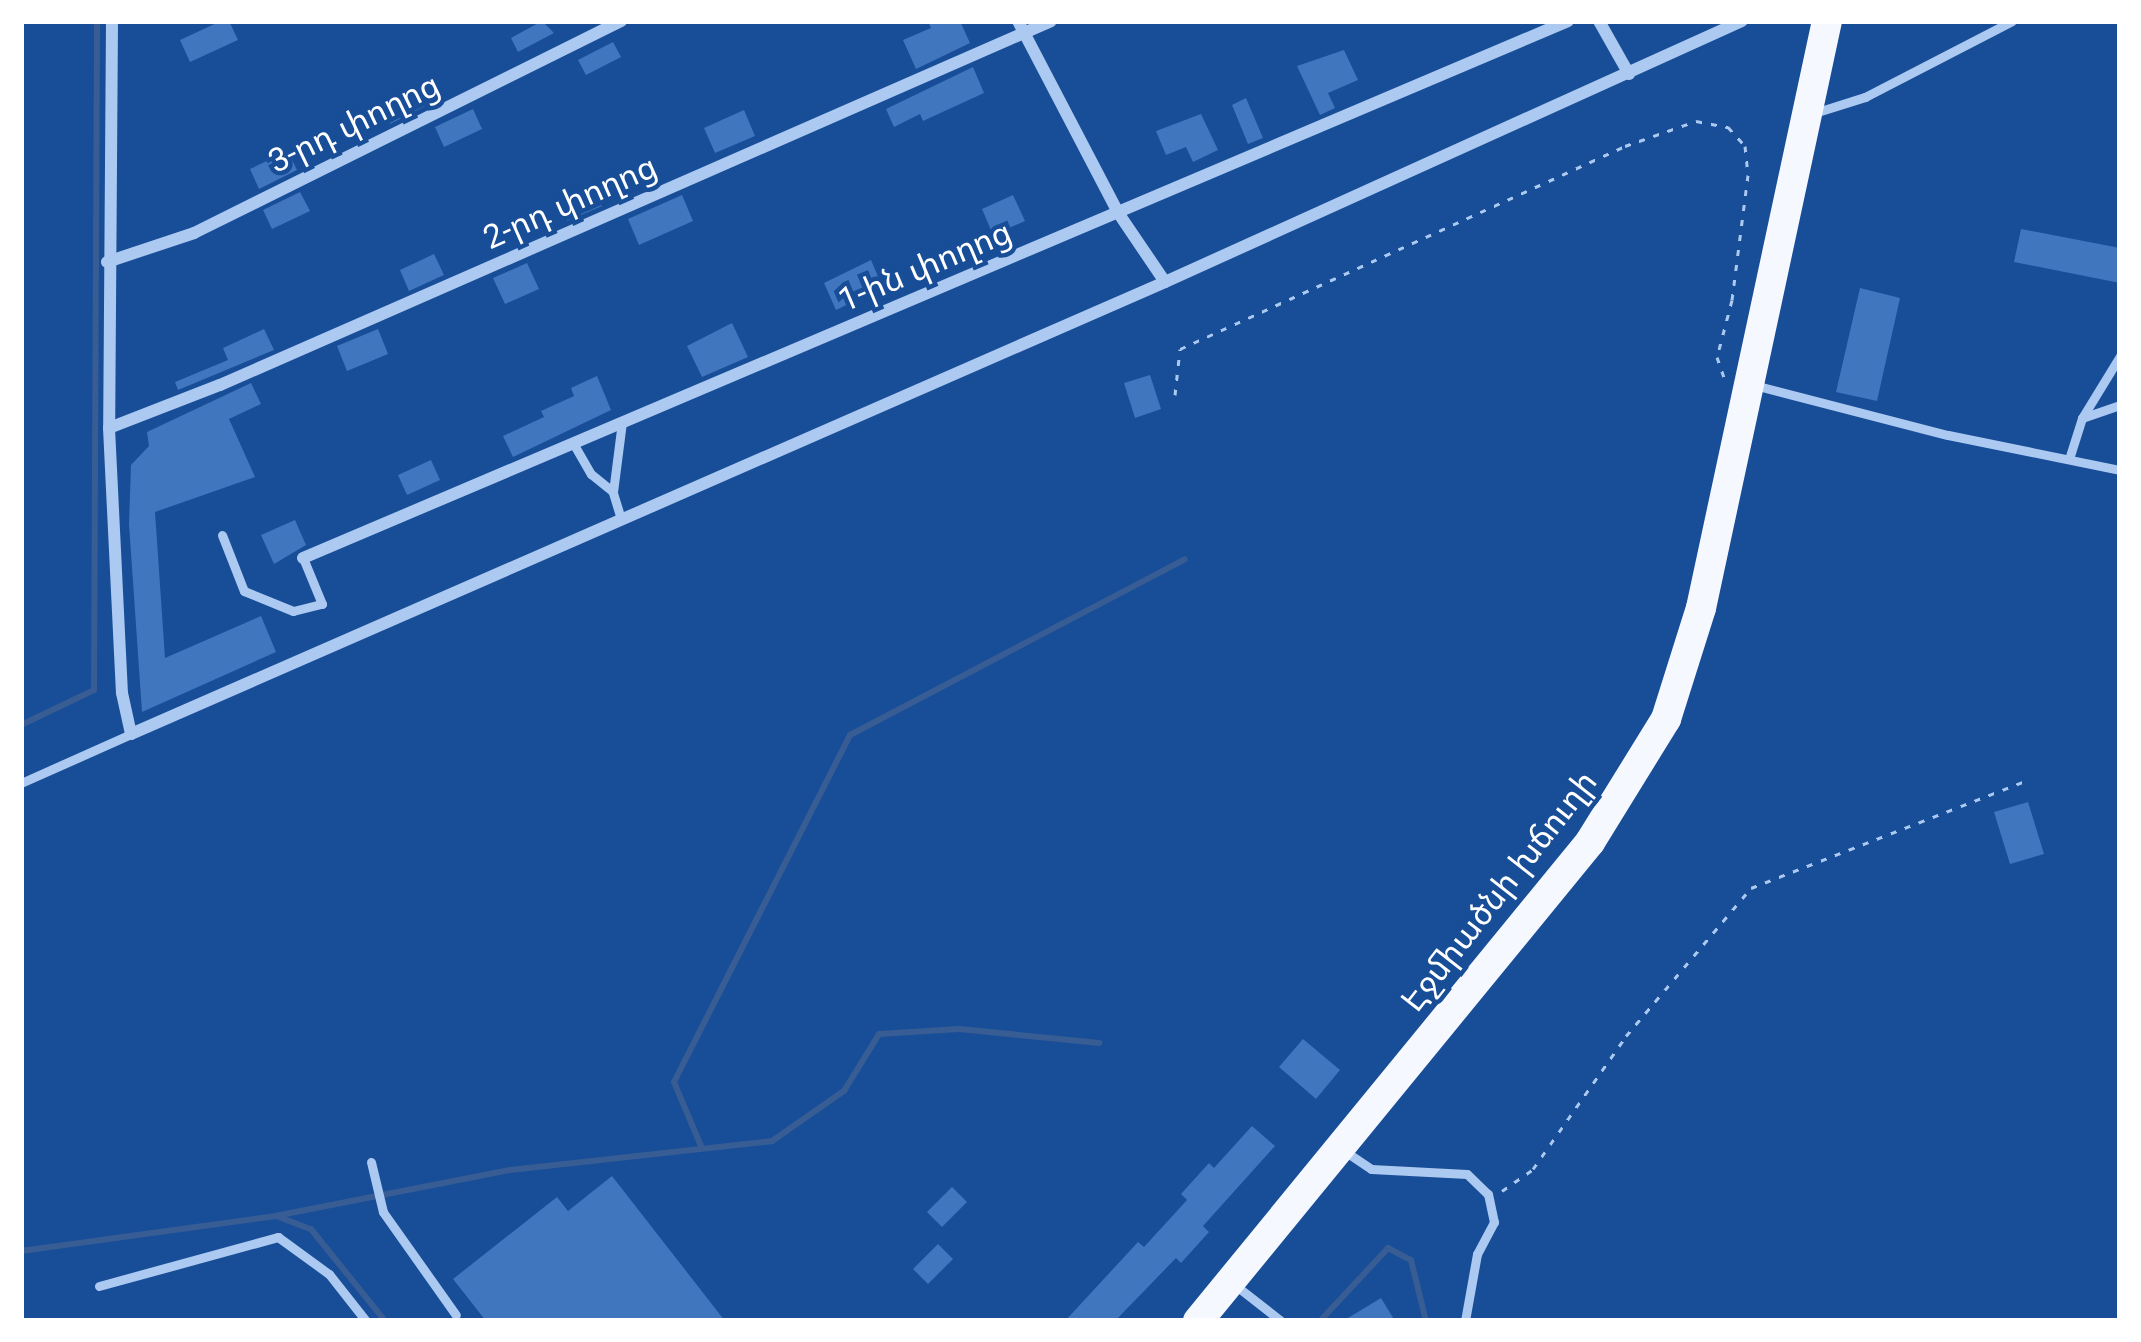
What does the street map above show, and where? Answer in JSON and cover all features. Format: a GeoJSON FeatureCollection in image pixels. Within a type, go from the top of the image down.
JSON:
{"type":"FeatureCollection","features":[{"type":"Feature","properties":{"kind":"main road","name":"Էջմիածնի խճուղի"},"geometry":{"type":"LineString","coordinates":[[1198,1321],[1590,842],[1666,719],[1696,631],[1824,33]]}},
{"type":"Feature","properties":{"kind":"street"},"geometry":{"type":"LineString","coordinates":[[112,21],[109,428],[122,694],[131,734],[1165,282],[1742,21]]}},
{"type":"Feature","properties":{"kind":"street","name":"3-րդ փողոց"},"geometry":{"type":"LineString","coordinates":[[107,262],[194,232],[621,21]]}},
{"type":"Feature","properties":{"kind":"street","name":"2-րդ փողոց"},"geometry":{"type":"LineString","coordinates":[[109,428],[220,385],[1021,27],[1051,21]]}},
{"type":"Feature","properties":{"kind":"street","name":"1-ին փողոց"},"geometry":{"type":"LineString","coordinates":[[303,558],[1568,21]]}},
{"type":"Feature","properties":{"kind":"street"},"geometry":{"type":"LineString","coordinates":[[1599,21],[1629,74]]}},
{"type":"Feature","properties":{"kind":"street"},"geometry":{"type":"LineString","coordinates":[[1021,27],[1119,214],[1165,282]]}},
{"type":"Feature","properties":{"kind":"lane"},"geometry":{"type":"LineString","coordinates":[[1806,116],[1865,97],[2012,21]]}},
{"type":"Feature","properties":{"kind":"lane"},"geometry":{"type":"LineString","coordinates":[[2069,459],[2082,418],[2120,356]]}},
{"type":"Feature","properties":{"kind":"lane"},"geometry":{"type":"LineString","coordinates":[[1749,384],[2120,470]]}},
{"type":"Feature","properties":{"kind":"lane"},"geometry":{"type":"LineString","coordinates":[[2082,418],[2120,405]]}},
{"type":"Feature","properties":{"kind":"lane"},"geometry":{"type":"LineString","coordinates":[[621,519],[613,492],[622,422]]}},
{"type":"Feature","properties":{"kind":"lane"},"geometry":{"type":"LineString","coordinates":[[573,442],[591,474],[613,492]]}},
{"type":"Feature","properties":{"kind":"lane"},"geometry":{"type":"LineString","coordinates":[[222,535],[244,591],[293,611],[322,604],[303,558]]}},
{"type":"Feature","properties":{"kind":"lane"},"geometry":{"type":"LineString","coordinates":[[21,783],[131,734]]}},
{"type":"Feature","properties":{"kind":"lane"},"geometry":{"type":"LineString","coordinates":[[1340,1149],[1371,1169],[1467,1174],[1488,1194],[1494,1222],[1478,1254],[1466,1321]]}},
{"type":"Feature","properties":{"kind":"lane"},"geometry":{"type":"LineString","coordinates":[[371,1162],[381,1206],[456,1319]]}},
{"type":"Feature","properties":{"kind":"lane"},"geometry":{"type":"LineString","coordinates":[[99,1286],[278,1237],[329,1274],[366,1321]]}},
{"type":"Feature","properties":{"kind":"lane"},"geometry":{"type":"LineString","coordinates":[[1231,1282],[1281,1321]]}},
{"type":"Feature","properties":{"kind":"path"},"geometry":{"type":"LineString","coordinates":[[1175,395],[1180,349],[1624,146],[1696,121],[1728,127],[1745,146],[1748,176],[1732,300],[1718,357],[1722,376],[1749,384]]}},
{"type":"Feature","properties":{"kind":"path"},"geometry":{"type":"LineString","coordinates":[[1488,1194],[1510,1189],[1533,1169],[1626,1036],[1750,889],[2026,781]]}},
{"type":"Feature","properties":{"kind":"building"},"geometry":{"type":"Polygon","coordinates":[[[229,21],[238,40],[190,62],[180,40],[229,21]]]}},
{"type":"Feature","properties":{"kind":"building"},"geometry":{"type":"Polygon","coordinates":[[[542,21],[554,33],[518,52],[511,38],[542,21]]]}},
{"type":"Feature","properties":{"kind":"building"},"geometry":{"type":"Polygon","coordinates":[[[928,21],[960,21],[970,43],[916,69],[903,40],[931,28],[928,21]]]}},
{"type":"Feature","properties":{"kind":"building"},"geometry":{"type":"Polygon","coordinates":[[[613,42],[621,57],[586,75],[578,60],[613,42]]]}},
{"type":"Feature","properties":{"kind":"building"},"geometry":{"type":"Polygon","coordinates":[[[1344,50],[1358,80],[1328,93],[1335,108],[1320,115],[1297,66],[1344,50]]]}},
{"type":"Feature","properties":{"kind":"building"},"geometry":{"type":"Polygon","coordinates":[[[973,67],[984,93],[923,121],[920,114],[894,127],[886,109],[973,67]]]}},
{"type":"Feature","properties":{"kind":"building"},"geometry":{"type":"Polygon","coordinates":[[[415,87],[425,106],[390,124],[380,105],[415,87]]]}},
{"type":"Feature","properties":{"kind":"building"},"geometry":{"type":"Polygon","coordinates":[[[1246,98],[1263,138],[1248,144],[1232,105],[1246,98]]]}},
{"type":"Feature","properties":{"kind":"building"},"geometry":{"type":"Polygon","coordinates":[[[473,109],[482,129],[444,147],[435,127],[473,109]]]}},
{"type":"Feature","properties":{"kind":"building"},"geometry":{"type":"Polygon","coordinates":[[[744,110],[755,136],[715,153],[704,128],[744,110]]]}},
{"type":"Feature","properties":{"kind":"building"},"geometry":{"type":"Polygon","coordinates":[[[1201,114],[1218,150],[1193,162],[1186,147],[1166,155],[1156,131],[1201,114]]]}},
{"type":"Feature","properties":{"kind":"building"},"geometry":{"type":"Polygon","coordinates":[[[288,151],[297,170],[259,189],[250,169],[288,151]]]}},
{"type":"Feature","properties":{"kind":"building"},"geometry":{"type":"Polygon","coordinates":[[[592,184],[602,206],[567,221],[558,199],[592,184]]]}},
{"type":"Feature","properties":{"kind":"building"},"geometry":{"type":"Polygon","coordinates":[[[300,192],[310,211],[272,229],[263,210],[300,192]]]}},
{"type":"Feature","properties":{"kind":"building"},"geometry":{"type":"Polygon","coordinates":[[[682,195],[693,221],[639,245],[628,219],[682,195]]]}},
{"type":"Feature","properties":{"kind":"building"},"geometry":{"type":"Polygon","coordinates":[[[1013,195],[1025,221],[993,235],[982,209],[1013,195]]]}},
{"type":"Feature","properties":{"kind":"building"},"geometry":{"type":"Polygon","coordinates":[[[2021,229],[2120,248],[2120,283],[2014,262],[2021,229]]]}},
{"type":"Feature","properties":{"kind":"building"},"geometry":{"type":"Polygon","coordinates":[[[434,254],[444,275],[409,291],[400,270],[434,254]]]}},
{"type":"Feature","properties":{"kind":"building"},"geometry":{"type":"Polygon","coordinates":[[[871,260],[880,281],[864,288],[867,295],[836,310],[824,283],[871,260]]]}},
{"type":"Feature","properties":{"kind":"building"},"geometry":{"type":"Polygon","coordinates":[[[527,263],[539,289],[505,304],[493,278],[527,263]]]}},
{"type":"Feature","properties":{"kind":"building"},"geometry":{"type":"Polygon","coordinates":[[[1860,288],[1900,298],[1877,401],[1836,392],[1860,288]]]}},
{"type":"Feature","properties":{"kind":"building"},"geometry":{"type":"Polygon","coordinates":[[[732,323],[748,357],[702,377],[687,346],[732,323]]]}},
{"type":"Feature","properties":{"kind":"building"},"geometry":{"type":"Polygon","coordinates":[[[264,329],[274,350],[178,390],[175,382],[228,360],[223,348],[264,329]]]}},
{"type":"Feature","properties":{"kind":"building"},"geometry":{"type":"Polygon","coordinates":[[[378,329],[388,354],[347,371],[337,346],[378,329]]]}},
{"type":"Feature","properties":{"kind":"building"},"geometry":{"type":"Polygon","coordinates":[[[1150,375],[1161,409],[1135,418],[1124,383],[1150,375]]]}},
{"type":"Feature","properties":{"kind":"building"},"geometry":{"type":"Polygon","coordinates":[[[597,376],[611,410],[513,457],[503,436],[544,417],[541,411],[574,396],[571,388],[597,376]]]}},
{"type":"Feature","properties":{"kind":"building"},"geometry":{"type":"Polygon","coordinates":[[[251,383],[261,404],[229,419],[255,477],[155,512],[165,658],[261,616],[276,652],[142,712],[129,524],[131,465],[149,446],[147,432],[251,383]]]}},
{"type":"Feature","properties":{"kind":"building"},"geometry":{"type":"Polygon","coordinates":[[[431,460],[440,480],[407,495],[398,475],[431,460]]]}},
{"type":"Feature","properties":{"kind":"building"},"geometry":{"type":"Polygon","coordinates":[[[295,520],[306,545],[274,564],[261,535],[295,520]]]}},
{"type":"Feature","properties":{"kind":"building"},"geometry":{"type":"Polygon","coordinates":[[[2028,802],[2044,854],[2010,864],[1994,812],[2028,802]]]}},
{"type":"Feature","properties":{"kind":"building"},"geometry":{"type":"Polygon","coordinates":[[[1303,1039],[1340,1070],[1316,1099],[1279,1067],[1303,1039]]]}},
{"type":"Feature","properties":{"kind":"building"},"geometry":{"type":"Polygon","coordinates":[[[1252,1126],[1275,1146],[1203,1226],[1209,1232],[1181,1263],[1176,1258],[1115,1321],[1065,1321],[1138,1242],[1144,1247],[1187,1200],[1181,1194],[1209,1163],[1214,1168],[1252,1126]]]}},
{"type":"Feature","properties":{"kind":"building"},"geometry":{"type":"Polygon","coordinates":[[[612,1176],[725,1321],[486,1321],[453,1279],[557,1197],[568,1211],[612,1176]]]}},
{"type":"Feature","properties":{"kind":"building"},"geometry":{"type":"Polygon","coordinates":[[[952,1187],[967,1202],[942,1227],[927,1212],[952,1187]]]}},
{"type":"Feature","properties":{"kind":"building"},"geometry":{"type":"Polygon","coordinates":[[[938,1244],[953,1259],[928,1284],[913,1269],[938,1244]]]}},
{"type":"Feature","properties":{"kind":"building"},"geometry":{"type":"Polygon","coordinates":[[[1381,1298],[1395,1321],[1343,1321],[1381,1298]]]}},
{"type":"Feature","properties":{"kind":"waterway"},"geometry":{"type":"LineString","coordinates":[[21,725],[94,690],[97,21]]}},
{"type":"Feature","properties":{"kind":"waterway"},"geometry":{"type":"LineString","coordinates":[[701,1146],[674,1082],[850,735],[1185,559]]}},
{"type":"Feature","properties":{"kind":"waterway"},"geometry":{"type":"LineString","coordinates":[[21,1251],[275,1216],[510,1170],[772,1141],[844,1091],[879,1034],[959,1029],[1099,1043]]}},
{"type":"Feature","properties":{"kind":"waterway"},"geometry":{"type":"LineString","coordinates":[[279,1217],[311,1229],[385,1321]]}},
{"type":"Feature","properties":{"kind":"waterway"},"geometry":{"type":"LineString","coordinates":[[1320,1321],[1388,1248],[1411,1260],[1426,1321]]}}]}
